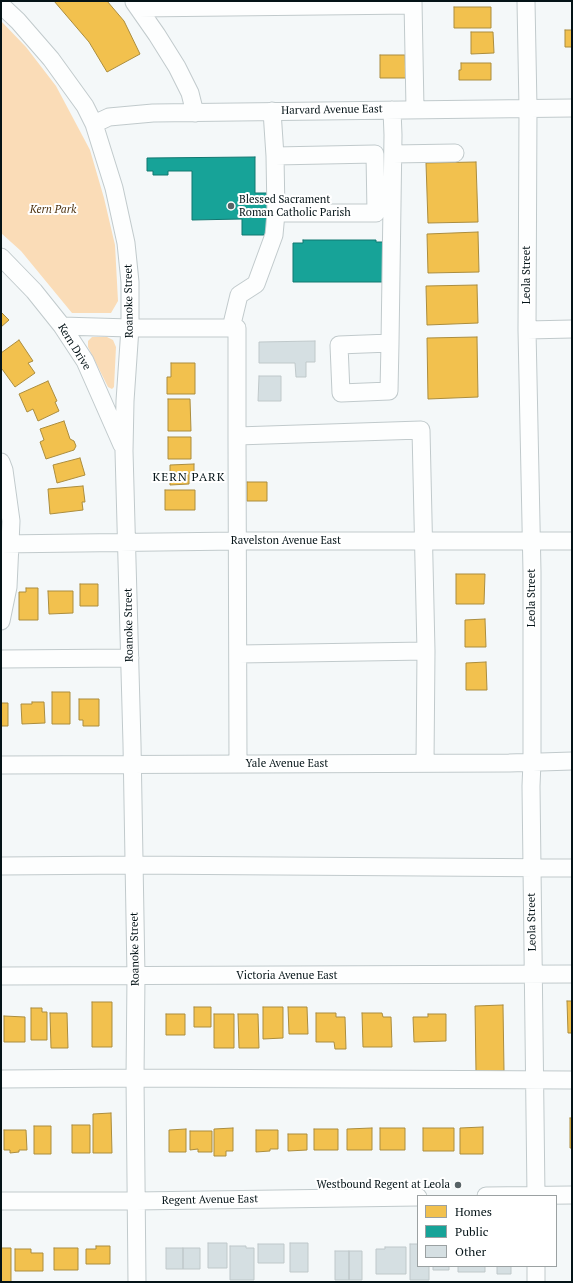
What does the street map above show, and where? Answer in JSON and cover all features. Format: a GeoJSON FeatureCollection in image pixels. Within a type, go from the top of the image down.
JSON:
{"type":"FeatureCollection","features":[{"type":"Feature","properties":{"kind":"street","name":"Leola Street"},"geometry":{"type":"LineString","coordinates":[[526,1],[528,108],[527,330],[531,541],[531,786],[536,1195]]}},
{"type":"Feature","properties":{"kind":"street"},"geometry":{"type":"LineString","coordinates":[[136,4],[413,3],[415,109]]}},
{"type":"Feature","properties":{"kind":"street"},"geometry":{"type":"LineString","coordinates":[[136,4],[177,67],[190,93],[195,112]]}},
{"type":"Feature","properties":{"kind":"street","name":"Roanoke Street"},"geometry":{"type":"LineString","coordinates":[[1,5],[18,21],[51,59],[85,106],[94,124],[114,188],[126,243],[130,282],[130,328],[125,401],[124,451],[130,658],[136,976],[134,1078],[137,1282]]}},
{"type":"Feature","properties":{"kind":"street","name":"Harvard Avenue East"},"geometry":{"type":"LineString","coordinates":[[94,124],[109,117],[153,113],[572,108]]}},
{"type":"Feature","properties":{"kind":"street"},"geometry":{"type":"LineString","coordinates":[[390,343],[393,154],[392,110]]}},
{"type":"Feature","properties":{"kind":"street"},"geometry":{"type":"LineString","coordinates":[[238,764],[238,436],[234,328],[239,295],[256,284],[274,235],[276,213],[275,156],[272,111]]}},
{"type":"Feature","properties":{"kind":"street"},"geometry":{"type":"LineString","coordinates":[[393,154],[455,153]]}},
{"type":"Feature","properties":{"kind":"street"},"geometry":{"type":"LineString","coordinates":[[275,156],[375,154],[376,213],[276,213]]}},
{"type":"Feature","properties":{"kind":"street","name":"Kern Drive"},"geometry":{"type":"LineString","coordinates":[[1,257],[34,291],[62,326],[85,361],[124,451]]}},
{"type":"Feature","properties":{"kind":"street"},"geometry":{"type":"LineString","coordinates":[[62,326],[130,328],[234,328]]}},
{"type":"Feature","properties":{"kind":"street"},"geometry":{"type":"LineString","coordinates":[[527,330],[572,329]]}},
{"type":"Feature","properties":{"kind":"street"},"geometry":{"type":"LineString","coordinates":[[238,436],[421,430],[426,651],[425,763]]}},
{"type":"Feature","properties":{"kind":"street"},"geometry":{"type":"LineString","coordinates":[[1,462],[4,470],[11,511],[6,544],[8,587],[1,621]]}},
{"type":"Feature","properties":{"kind":"street","name":"Ravelston Avenue East"},"geometry":{"type":"LineString","coordinates":[[6,544],[238,540],[572,541]]}},
{"type":"Feature","properties":{"kind":"street"},"geometry":{"type":"LineString","coordinates":[[238,654],[426,651]]}},
{"type":"Feature","properties":{"kind":"street"},"geometry":{"type":"LineString","coordinates":[[1,659],[130,658]]}},
{"type":"Feature","properties":{"kind":"street","name":"Yale Avenue East"},"geometry":{"type":"LineString","coordinates":[[1,765],[572,761]]}},
{"type":"Feature","properties":{"kind":"street"},"geometry":{"type":"LineString","coordinates":[[1,866],[572,868]]}},
{"type":"Feature","properties":{"kind":"street","name":"Victoria Avenue East"},"geometry":{"type":"LineString","coordinates":[[1,976],[572,974]]}},
{"type":"Feature","properties":{"kind":"street"},"geometry":{"type":"LineString","coordinates":[[1,1079],[134,1078],[572,1080]]}},
{"type":"Feature","properties":{"kind":"street"},"geometry":{"type":"LineString","coordinates":[[557,1195],[572,1195]]}},
{"type":"Feature","properties":{"kind":"street","name":"Regent Avenue East"},"geometry":{"type":"LineString","coordinates":[[1,1202],[417,1197]]}},
{"type":"Feature","properties":{"kind":"street"},"geometry":{"type":"LineString","coordinates":[[536,1267],[536,1282]]}},
{"type":"Feature","properties":{"kind":"green space","name":"Kern Park"},"geometry":{"type":"Polygon","coordinates":[[[1,21],[26,47],[56,86],[90,150],[104,198],[115,245],[118,301],[111,313],[72,313],[21,251],[1,233],[1,21]]]}},
{"type":"Feature","properties":{"kind":"green space"},"geometry":{"type":"Polygon","coordinates":[[[92,337],[107,337],[113,340],[116,347],[114,387],[112,389],[108,387],[88,347],[88,341],[92,337]]]}},
{"type":"Feature","properties":{"kind":"building: Homes"},"geometry":{"type":"Polygon","coordinates":[[[54,1],[107,1],[124,21],[140,54],[107,72],[89,42],[54,1]]]}},
{"type":"Feature","properties":{"kind":"building: Homes"},"geometry":{"type":"Polygon","coordinates":[[[454,7],[491,7],[491,28],[454,28],[454,7]]]}},
{"type":"Feature","properties":{"kind":"building: Homes"},"geometry":{"type":"Polygon","coordinates":[[[565,30],[572,30],[572,47],[565,47],[565,30]]]}},
{"type":"Feature","properties":{"kind":"building: Homes"},"geometry":{"type":"Polygon","coordinates":[[[471,32],[493,32],[494,53],[471,54],[471,32]]]}},
{"type":"Feature","properties":{"kind":"building: Homes"},"geometry":{"type":"Polygon","coordinates":[[[380,55],[405,55],[406,78],[380,78],[380,55]]]}},
{"type":"Feature","properties":{"kind":"building: Homes"},"geometry":{"type":"Polygon","coordinates":[[[461,63],[491,63],[491,80],[459,80],[461,63]]]}},
{"type":"Feature","properties":{"kind":"building: Homes"},"geometry":{"type":"Polygon","coordinates":[[[476,162],[478,222],[428,223],[426,163],[476,162]]]}},
{"type":"Feature","properties":{"kind":"building: Homes"},"geometry":{"type":"Polygon","coordinates":[[[478,232],[479,272],[428,273],[427,234],[478,232]]]}},
{"type":"Feature","properties":{"kind":"building: Homes"},"geometry":{"type":"Polygon","coordinates":[[[477,285],[478,323],[427,325],[426,286],[477,285]]]}},
{"type":"Feature","properties":{"kind":"building: Homes"},"geometry":{"type":"Polygon","coordinates":[[[1,312],[9,320],[1,327],[1,312]]]}},
{"type":"Feature","properties":{"kind":"building: Homes"},"geometry":{"type":"Polygon","coordinates":[[[477,337],[478,397],[428,399],[427,338],[477,337]]]}},
{"type":"Feature","properties":{"kind":"building: Homes"},"geometry":{"type":"Polygon","coordinates":[[[19,340],[33,361],[28,363],[35,373],[15,387],[2,369],[1,370],[1,353],[19,340]]]}},
{"type":"Feature","properties":{"kind":"building: Homes"},"geometry":{"type":"Polygon","coordinates":[[[171,363],[195,363],[195,394],[167,394],[167,377],[171,377],[171,363]]]}},
{"type":"Feature","properties":{"kind":"building: Homes"},"geometry":{"type":"Polygon","coordinates":[[[48,381],[57,401],[55,402],[59,411],[38,421],[33,409],[27,412],[19,394],[48,381]]]}},
{"type":"Feature","properties":{"kind":"building: Homes"},"geometry":{"type":"Polygon","coordinates":[[[168,399],[190,399],[191,431],[168,431],[168,399]]]}},
{"type":"Feature","properties":{"kind":"building: Homes"},"geometry":{"type":"Polygon","coordinates":[[[64,421],[70,439],[74,441],[76,446],[74,450],[46,459],[40,442],[44,440],[40,429],[64,421]]]}},
{"type":"Feature","properties":{"kind":"building: Homes"},"geometry":{"type":"Polygon","coordinates":[[[168,437],[191,437],[191,459],[168,459],[168,437]]]}},
{"type":"Feature","properties":{"kind":"building: Homes"},"geometry":{"type":"Polygon","coordinates":[[[80,458],[85,475],[57,483],[53,465],[80,458]]]}},
{"type":"Feature","properties":{"kind":"building: Homes"},"geometry":{"type":"Polygon","coordinates":[[[194,464],[194,473],[189,473],[189,484],[170,485],[170,465],[194,464]]]}},
{"type":"Feature","properties":{"kind":"building: Homes"},"geometry":{"type":"Polygon","coordinates":[[[247,482],[267,482],[267,501],[247,501],[247,482]]]}},
{"type":"Feature","properties":{"kind":"building: Homes"},"geometry":{"type":"Polygon","coordinates":[[[83,486],[85,502],[82,502],[83,510],[50,514],[48,489],[83,486]]]}},
{"type":"Feature","properties":{"kind":"building: Homes"},"geometry":{"type":"Polygon","coordinates":[[[165,490],[195,490],[195,510],[165,510],[165,490]]]}},
{"type":"Feature","properties":{"kind":"building: Homes"},"geometry":{"type":"Polygon","coordinates":[[[456,574],[485,574],[484,604],[456,604],[456,574]]]}},
{"type":"Feature","properties":{"kind":"building: Homes"},"geometry":{"type":"Polygon","coordinates":[[[80,584],[98,584],[98,606],[80,606],[80,584]]]}},
{"type":"Feature","properties":{"kind":"building: Homes"},"geometry":{"type":"Polygon","coordinates":[[[26,588],[38,588],[38,620],[19,620],[19,592],[26,592],[26,588]]]}},
{"type":"Feature","properties":{"kind":"building: Homes"},"geometry":{"type":"Polygon","coordinates":[[[48,591],[73,591],[73,613],[49,614],[48,591]]]}},
{"type":"Feature","properties":{"kind":"building: Homes"},"geometry":{"type":"Polygon","coordinates":[[[485,619],[486,647],[465,647],[465,620],[485,619]]]}},
{"type":"Feature","properties":{"kind":"building: Homes"},"geometry":{"type":"Polygon","coordinates":[[[486,662],[487,690],[466,690],[466,663],[486,662]]]}},
{"type":"Feature","properties":{"kind":"building: Homes"},"geometry":{"type":"Polygon","coordinates":[[[52,692],[70,692],[70,724],[52,724],[52,692]]]}},
{"type":"Feature","properties":{"kind":"building: Homes"},"geometry":{"type":"Polygon","coordinates":[[[79,699],[99,699],[99,726],[83,726],[83,720],[79,720],[79,699]]]}},
{"type":"Feature","properties":{"kind":"building: Homes"},"geometry":{"type":"Polygon","coordinates":[[[32,702],[44,702],[45,723],[22,724],[21,704],[32,704],[32,702]]]}},
{"type":"Feature","properties":{"kind":"building: Homes"},"geometry":{"type":"Polygon","coordinates":[[[1,703],[8,703],[8,726],[1,726],[1,703]]]}},
{"type":"Feature","properties":{"kind":"building: Homes"},"geometry":{"type":"Polygon","coordinates":[[[567,1001],[572,1001],[572,1033],[568,1033],[567,1001]]]}},
{"type":"Feature","properties":{"kind":"building: Homes"},"geometry":{"type":"Polygon","coordinates":[[[92,1002],[112,1002],[112,1047],[92,1047],[92,1002]]]}},
{"type":"Feature","properties":{"kind":"building: Homes"},"geometry":{"type":"Polygon","coordinates":[[[503,1005],[504,1071],[476,1072],[475,1006],[503,1005]]]}},
{"type":"Feature","properties":{"kind":"building: Homes"},"geometry":{"type":"Polygon","coordinates":[[[194,1007],[211,1007],[211,1027],[194,1027],[194,1007]]]}},
{"type":"Feature","properties":{"kind":"building: Homes"},"geometry":{"type":"Polygon","coordinates":[[[263,1007],[283,1007],[283,1038],[263,1039],[263,1007]]]}},
{"type":"Feature","properties":{"kind":"building: Homes"},"geometry":{"type":"Polygon","coordinates":[[[288,1007],[307,1007],[308,1034],[289,1034],[288,1007]]]}},
{"type":"Feature","properties":{"kind":"building: Homes"},"geometry":{"type":"Polygon","coordinates":[[[31,1008],[42,1008],[42,1012],[47,1012],[47,1040],[31,1040],[31,1008]]]}},
{"type":"Feature","properties":{"kind":"building: Homes"},"geometry":{"type":"Polygon","coordinates":[[[50,1013],[67,1013],[68,1048],[51,1048],[50,1013]]]}},
{"type":"Feature","properties":{"kind":"building: Homes"},"geometry":{"type":"Polygon","coordinates":[[[316,1013],[336,1013],[336,1017],[345,1017],[346,1049],[335,1049],[334,1042],[316,1042],[316,1013]]]}},
{"type":"Feature","properties":{"kind":"building: Homes"},"geometry":{"type":"Polygon","coordinates":[[[362,1013],[382,1013],[383,1017],[391,1017],[392,1047],[363,1047],[362,1013]]]}},
{"type":"Feature","properties":{"kind":"building: Homes"},"geometry":{"type":"Polygon","coordinates":[[[166,1014],[185,1014],[185,1035],[166,1035],[166,1014]]]}},
{"type":"Feature","properties":{"kind":"building: Homes"},"geometry":{"type":"Polygon","coordinates":[[[214,1014],[234,1014],[234,1048],[214,1048],[214,1014]]]}},
{"type":"Feature","properties":{"kind":"building: Homes"},"geometry":{"type":"Polygon","coordinates":[[[238,1014],[258,1014],[259,1048],[239,1048],[238,1014]]]}},
{"type":"Feature","properties":{"kind":"building: Homes"},"geometry":{"type":"Polygon","coordinates":[[[428,1014],[446,1014],[446,1041],[414,1042],[413,1017],[428,1017],[428,1014]]]}},
{"type":"Feature","properties":{"kind":"building: Homes"},"geometry":{"type":"Polygon","coordinates":[[[4,1016],[25,1017],[25,1042],[4,1042],[4,1016]]]}},
{"type":"Feature","properties":{"kind":"building: Homes"},"geometry":{"type":"Polygon","coordinates":[[[111,1113],[112,1153],[93,1153],[93,1114],[111,1113]]]}},
{"type":"Feature","properties":{"kind":"building: Homes"},"geometry":{"type":"Polygon","coordinates":[[[570,1118],[572,1118],[572,1148],[570,1148],[570,1118]]]}},
{"type":"Feature","properties":{"kind":"building: Homes"},"geometry":{"type":"Polygon","coordinates":[[[72,1125],[90,1125],[90,1153],[72,1153],[72,1125]]]}},
{"type":"Feature","properties":{"kind":"building: Homes"},"geometry":{"type":"Polygon","coordinates":[[[34,1126],[51,1126],[51,1154],[34,1154],[34,1126]]]}},
{"type":"Feature","properties":{"kind":"building: Homes"},"geometry":{"type":"Polygon","coordinates":[[[483,1127],[483,1154],[460,1154],[460,1128],[483,1127]]]}},
{"type":"Feature","properties":{"kind":"building: Homes"},"geometry":{"type":"Polygon","coordinates":[[[233,1128],[233,1151],[226,1151],[226,1156],[214,1156],[214,1129],[233,1128]]]}},
{"type":"Feature","properties":{"kind":"building: Homes"},"geometry":{"type":"Polygon","coordinates":[[[372,1128],[372,1150],[347,1150],[347,1129],[372,1128]]]}},
{"type":"Feature","properties":{"kind":"building: Homes"},"geometry":{"type":"Polygon","coordinates":[[[380,1128],[405,1128],[405,1150],[380,1150],[380,1128]]]}},
{"type":"Feature","properties":{"kind":"building: Homes"},"geometry":{"type":"Polygon","coordinates":[[[423,1128],[454,1128],[454,1151],[423,1151],[423,1128]]]}},
{"type":"Feature","properties":{"kind":"building: Homes"},"geometry":{"type":"Polygon","coordinates":[[[186,1129],[186,1152],[169,1152],[169,1130],[186,1129]]]}},
{"type":"Feature","properties":{"kind":"building: Homes"},"geometry":{"type":"Polygon","coordinates":[[[314,1129],[338,1129],[338,1150],[314,1150],[314,1129]]]}},
{"type":"Feature","properties":{"kind":"building: Homes"},"geometry":{"type":"Polygon","coordinates":[[[4,1130],[26,1130],[27,1150],[19,1150],[19,1152],[10,1153],[10,1150],[4,1150],[4,1130]]]}},
{"type":"Feature","properties":{"kind":"building: Homes"},"geometry":{"type":"Polygon","coordinates":[[[256,1130],[278,1130],[278,1149],[256,1152],[256,1130]]]}},
{"type":"Feature","properties":{"kind":"building: Homes"},"geometry":{"type":"Polygon","coordinates":[[[190,1131],[212,1131],[212,1152],[198,1152],[198,1149],[190,1150],[190,1131]]]}},
{"type":"Feature","properties":{"kind":"building: Homes"},"geometry":{"type":"Polygon","coordinates":[[[288,1134],[307,1134],[307,1150],[288,1151],[288,1134]]]}},
{"type":"Feature","properties":{"kind":"building: Homes"},"geometry":{"type":"Polygon","coordinates":[[[96,1246],[110,1246],[110,1264],[86,1264],[86,1249],[96,1249],[96,1246]]]}},
{"type":"Feature","properties":{"kind":"building: Homes"},"geometry":{"type":"Polygon","coordinates":[[[1,1248],[11,1248],[11,1282],[1,1282],[1,1248]]]}},
{"type":"Feature","properties":{"kind":"building: Homes"},"geometry":{"type":"Polygon","coordinates":[[[54,1248],[78,1248],[78,1270],[54,1270],[54,1248]]]}},
{"type":"Feature","properties":{"kind":"building: Homes"},"geometry":{"type":"Polygon","coordinates":[[[15,1249],[31,1249],[31,1253],[43,1253],[43,1271],[15,1271],[15,1249]]]}},
{"type":"Feature","properties":{"kind":"building: Public","name":"Blessed Sacrament Roman Catholic Parish"},"geometry":{"type":"Polygon","coordinates":[[[255,157],[255,193],[269,193],[270,235],[242,235],[242,219],[192,220],[192,171],[168,171],[168,175],[153,175],[153,171],[147,171],[147,158],[255,157]]]}},
{"type":"Feature","properties":{"kind":"building: Public"},"geometry":{"type":"Polygon","coordinates":[[[303,240],[376,240],[376,242],[385,242],[385,282],[293,282],[293,243],[303,243],[303,240]]]}},
{"type":"Feature","properties":{"kind":"building: Other"},"geometry":{"type":"Polygon","coordinates":[[[315,341],[315,362],[306,362],[306,377],[296,377],[295,363],[259,363],[259,342],[315,341]]]}},
{"type":"Feature","properties":{"kind":"building: Other"},"geometry":{"type":"Polygon","coordinates":[[[259,376],[281,376],[281,401],[258,401],[259,376]]]}},
{"type":"Feature","properties":{"kind":"building: Other"},"geometry":{"type":"Polygon","coordinates":[[[208,1243],[227,1243],[227,1268],[208,1268],[208,1243]]]}},
{"type":"Feature","properties":{"kind":"building: Other"},"geometry":{"type":"Polygon","coordinates":[[[290,1243],[308,1243],[308,1272],[290,1272],[290,1243]]]}},
{"type":"Feature","properties":{"kind":"building: Other"},"geometry":{"type":"Polygon","coordinates":[[[258,1244],[284,1244],[284,1263],[258,1263],[258,1244]]]}},
{"type":"Feature","properties":{"kind":"building: Other"},"geometry":{"type":"Polygon","coordinates":[[[410,1244],[417,1244],[417,1267],[429,1267],[429,1280],[410,1280],[410,1244]]]}},
{"type":"Feature","properties":{"kind":"building: Other"},"geometry":{"type":"Polygon","coordinates":[[[230,1246],[246,1246],[246,1248],[254,1248],[254,1280],[230,1280],[230,1246]]]}},
{"type":"Feature","properties":{"kind":"building: Other"},"geometry":{"type":"Polygon","coordinates":[[[385,1247],[406,1247],[406,1274],[376,1274],[376,1249],[385,1249],[385,1247]]]}},
{"type":"Feature","properties":{"kind":"building: Other"},"geometry":{"type":"Polygon","coordinates":[[[166,1248],[183,1248],[183,1269],[166,1269],[166,1248]]]}},
{"type":"Feature","properties":{"kind":"building: Other"},"geometry":{"type":"Polygon","coordinates":[[[183,1248],[200,1248],[200,1269],[183,1269],[183,1248]]]}},
{"type":"Feature","properties":{"kind":"building: Other"},"geometry":{"type":"Polygon","coordinates":[[[335,1251],[349,1251],[349,1280],[335,1280],[335,1251]]]}},
{"type":"Feature","properties":{"kind":"building: Other"},"geometry":{"type":"Polygon","coordinates":[[[349,1251],[362,1251],[362,1280],[349,1280],[349,1251]]]}},
{"type":"Feature","properties":{"kind":"building: Other"},"geometry":{"type":"Polygon","coordinates":[[[433,1267],[449,1267],[449,1270],[433,1270],[433,1267]]]}},
{"type":"Feature","properties":{"kind":"building: Other"},"geometry":{"type":"Polygon","coordinates":[[[458,1267],[485,1267],[485,1272],[458,1272],[458,1267]]]}},
{"type":"Feature","properties":{"kind":"building: Other"},"geometry":{"type":"Polygon","coordinates":[[[497,1267],[511,1267],[511,1274],[497,1274],[497,1267]]]}},
{"type":"Feature","properties":{"kind":"place","name":"Blessed Sacrament Roman Catholic Parish"},"geometry":{"type":"Point","coordinates":[231,206]}},
{"type":"Feature","properties":{"kind":"place","name":"Westbound Regent at Leola"},"geometry":{"type":"Point","coordinates":[458,1185]}},
{"type":"Feature","properties":{"kind":"district","name":"KERN PARK"},"geometry":{"type":"Point","coordinates":[189,478]}}]}
